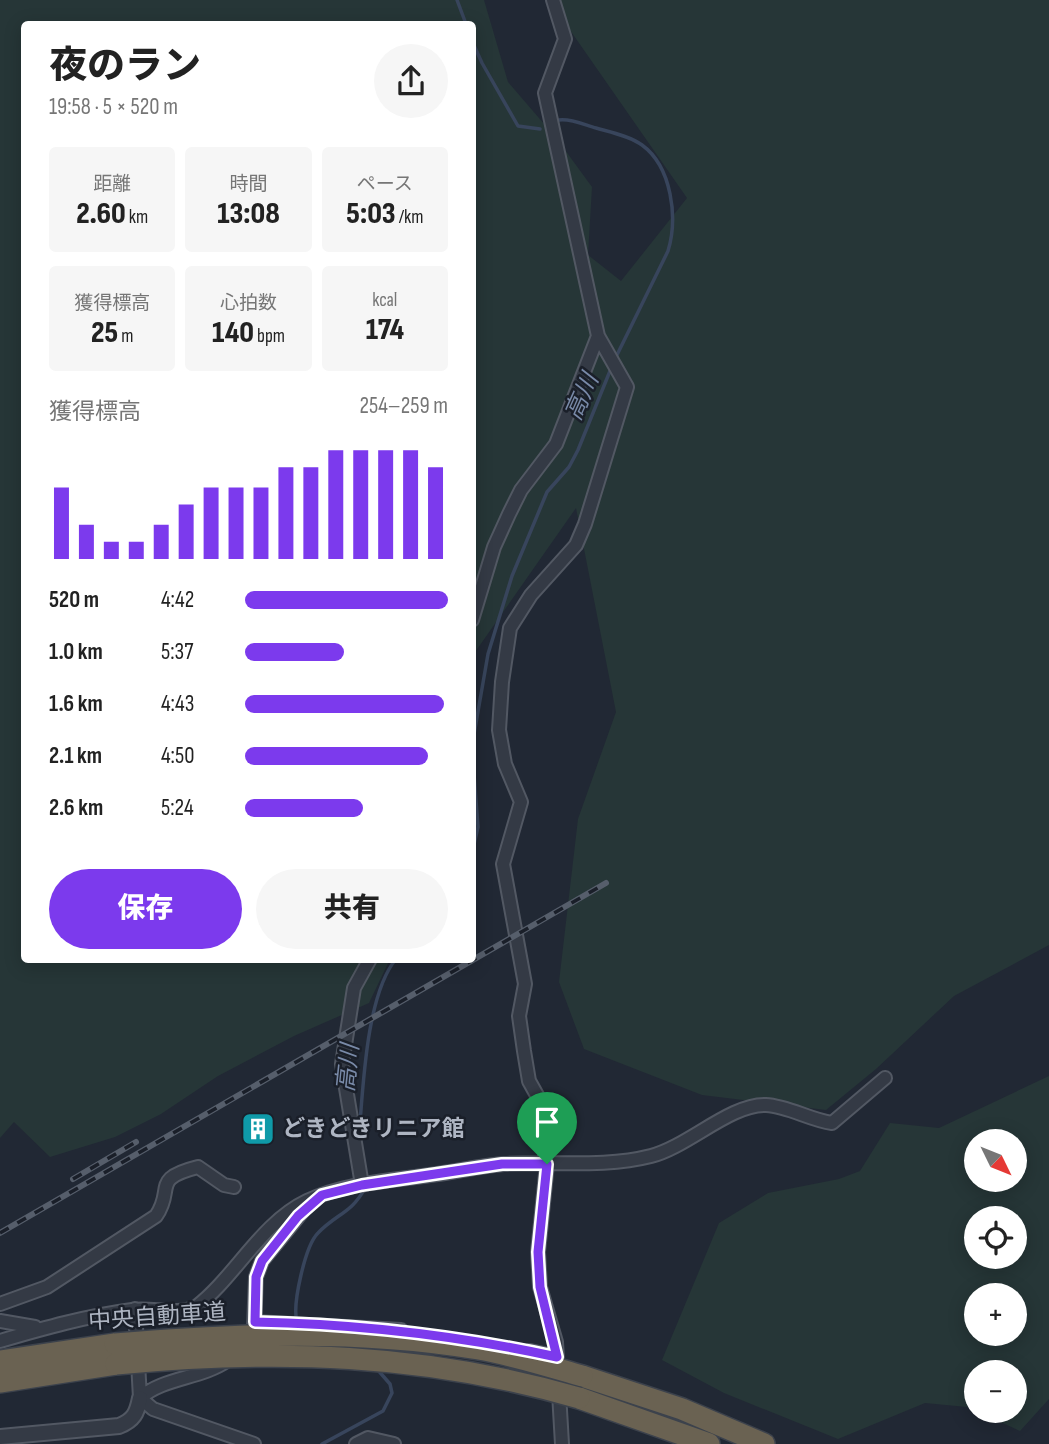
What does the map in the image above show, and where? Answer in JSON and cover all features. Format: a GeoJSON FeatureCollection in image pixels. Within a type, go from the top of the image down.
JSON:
{"type":"FeatureCollection","features":[{"type":"Feature","properties":{"kind":"highway","name":"中央自動車道"},"geometry":{"type":"LineString","coordinates":[[0,1361],[116,1354],[306,1334],[368,1336],[481,1350],[582,1376],[682,1409],[764,1444]]}},
{"type":"Feature","properties":{"kind":"highway","name":"中央自動車道"},"geometry":{"type":"LineString","coordinates":[[0,1382],[116,1354],[398,1360],[492,1374],[579,1398],[709,1444]]}},
{"type":"Feature","properties":{"kind":"street"},"geometry":{"type":"LineString","coordinates":[[553,0],[562,22],[565,39],[545,93],[598,336],[627,387],[576,544],[531,595],[510,628],[499,718],[505,764],[521,802],[503,864],[525,984],[519,1016],[529,1081],[543,1106],[549,1128],[539,1264],[540,1287],[557,1357],[562,1444]]}},
{"type":"Feature","properties":{"kind":"street"},"geometry":{"type":"LineString","coordinates":[[476,607],[495,547],[509,514],[521,490],[556,444],[598,336]]}},
{"type":"Feature","properties":{"kind":"street"},"geometry":{"type":"LineString","coordinates":[[362,1185],[342,1065],[354,988],[368,963]]}},
{"type":"Feature","properties":{"kind":"street"},"geometry":{"type":"LineString","coordinates":[[0,1341],[42,1328],[135,1309],[186,1311],[196,1307],[276,1224],[304,1202],[322,1195],[362,1185],[502,1164],[546,1164],[652,1156],[678,1146],[743,1108],[766,1105],[811,1120],[832,1123],[884,1078]]}},
{"type":"Feature","properties":{"kind":"street"},"geometry":{"type":"LineString","coordinates":[[0,1304],[47,1287],[135,1231],[160,1210],[164,1187],[179,1172],[198,1167],[225,1185],[234,1187]]}},
{"type":"Feature","properties":{"kind":"street"},"geometry":{"type":"LineString","coordinates":[[140,1398],[150,1390],[221,1365],[250,1343],[255,1322],[256,1277],[262,1261],[298,1216],[322,1195]]}},
{"type":"Feature","properties":{"kind":"street"},"geometry":{"type":"LineString","coordinates":[[0,1437],[119,1426],[129,1422],[137,1413],[140,1398],[135,1309]]}},
{"type":"Feature","properties":{"kind":"street"},"geometry":{"type":"LineString","coordinates":[[0,1321],[42,1328]]}},
{"type":"Feature","properties":{"kind":"street"},"geometry":{"type":"LineString","coordinates":[[255,1322],[305,1323],[445,1334],[557,1357]]}},
{"type":"Feature","properties":{"kind":"street"},"geometry":{"type":"LineString","coordinates":[[140,1398],[153,1409],[254,1444]]}},
{"type":"Feature","properties":{"kind":"street"},"geometry":{"type":"LineString","coordinates":[[356,1444],[368,1438],[394,1444]]}},
{"type":"Feature","properties":{"kind":"shaded area"},"geometry":{"type":"Polygon","coordinates":[[[0,0],[484,0],[508,82],[557,139],[592,187],[588,255],[621,281],[687,198],[549,0],[1049,0],[1049,945],[954,996],[876,1069],[826,1110],[702,1095],[584,1049],[559,982],[578,819],[616,712],[576,508],[476,651],[476,21],[21,21],[21,963],[388,963],[369,1003],[294,1036],[218,1076],[161,1114],[115,1137],[50,1157],[14,1122],[0,1138],[0,0]]]}},
{"type":"Feature","properties":{"kind":"shaded area"},"geometry":{"type":"Polygon","coordinates":[[[1049,1076],[1049,1399],[1020,1431],[1002,1423],[1027,1423],[1027,1360],[964,1360],[964,1407],[925,1403],[838,1439],[724,1393],[662,1360],[719,1223],[768,1193],[839,1179],[860,1171],[890,1123],[939,1128],[1049,1076]]]}},
{"type":"Feature","properties":{"kind":"waterway","name":"高川"},"geometry":{"type":"LineString","coordinates":[[457,0],[465,21]]}},
{"type":"Feature","properties":{"kind":"waterway","name":"高川"},"geometry":{"type":"LineString","coordinates":[[476,50],[518,126],[540,129]]}},
{"type":"Feature","properties":{"kind":"waterway","name":"高川"},"geometry":{"type":"LineString","coordinates":[[559,120],[573,121],[620,135],[642,145],[660,166],[670,194],[672,224],[668,251],[615,359]]}},
{"type":"Feature","properties":{"kind":"waterway","name":"高川"},"geometry":{"type":"LineString","coordinates":[[476,723],[488,654],[512,576],[547,492],[569,467],[578,450],[612,366]]}},
{"type":"Feature","properties":{"kind":"waterway","name":"高川"},"geometry":{"type":"LineString","coordinates":[[476,801],[476,836]]}},
{"type":"Feature","properties":{"kind":"waterway","name":"高川"},"geometry":{"type":"LineString","coordinates":[[359,1136],[372,1018],[378,995],[394,963]]}},
{"type":"Feature","properties":{"kind":"waterway","name":"高川"},"geometry":{"type":"LineString","coordinates":[[297,1322],[298,1290],[304,1262],[313,1240],[355,1203],[365,1188]]}},
{"type":"Feature","properties":{"kind":"waterway","name":"高川"},"geometry":{"type":"LineString","coordinates":[[322,1444],[383,1411],[392,1393],[390,1384],[377,1369]]}},
{"type":"Feature","properties":{"kind":"railway"},"geometry":{"type":"LineString","coordinates":[[476,958],[606,883]]}},
{"type":"Feature","properties":{"kind":"railway"},"geometry":{"type":"LineString","coordinates":[[0,1233],[467,963]]}},
{"type":"Feature","properties":{"kind":"railway"},"geometry":{"type":"LineString","coordinates":[[73,1179],[136,1142]]}},
{"type":"Feature","properties":{"kind":"place","name":"どきどきリニア館"},"geometry":{"type":"Point","coordinates":[258,1129]}},
{"type":"Feature","properties":{"kind":"route"},"geometry":{"type":"LineString","coordinates":[[502,1164],[547,1164],[538,1252],[540,1287],[556,1342],[557,1357],[445,1334],[323,1323],[255,1322],[256,1277],[262,1261],[298,1216],[322,1195],[362,1185],[502,1164]]}}]}
